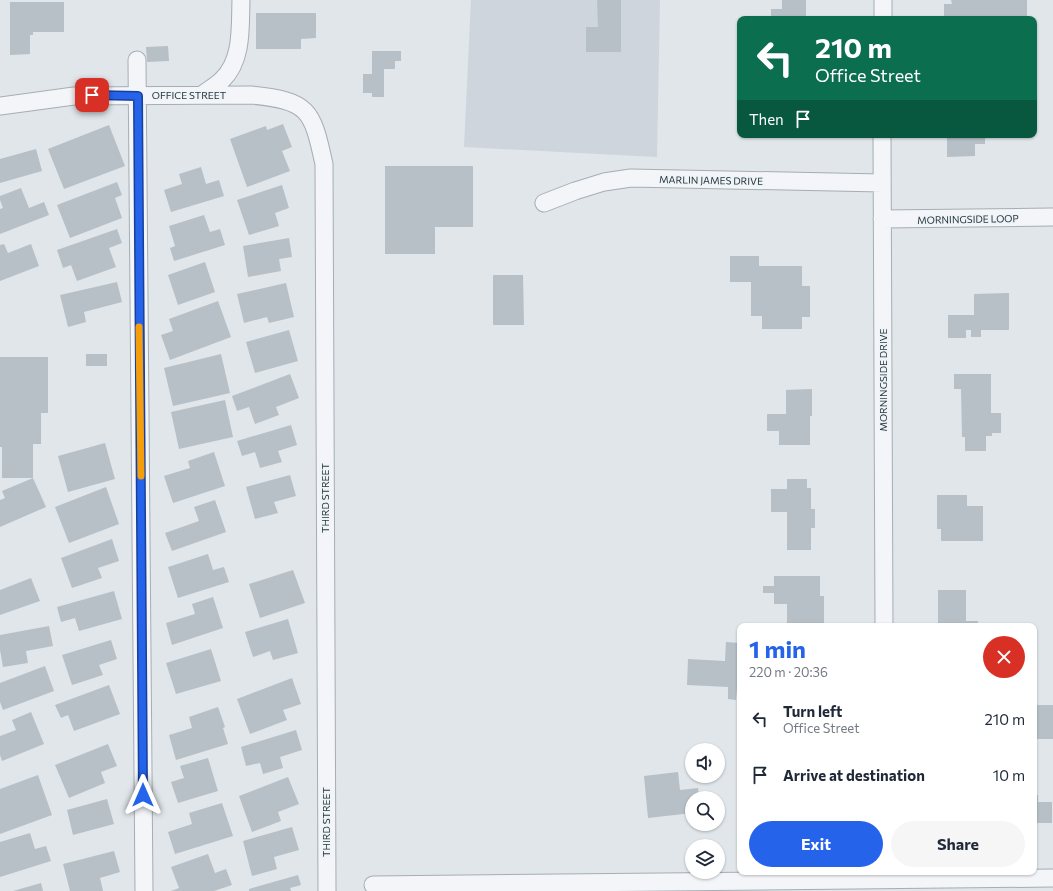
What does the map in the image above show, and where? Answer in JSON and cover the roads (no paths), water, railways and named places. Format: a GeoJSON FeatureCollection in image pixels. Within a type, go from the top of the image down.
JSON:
{"type":"FeatureCollection","features":[{"type":"Feature","properties":{"kind":"street"},"geometry":{"type":"LineString","coordinates":[[202,95],[221,81],[232,68],[239,42],[241,0]]}},
{"type":"Feature","properties":{"kind":"street"},"geometry":{"type":"LineString","coordinates":[[883,0],[883,16]]}},
{"type":"Feature","properties":{"kind":"street"},"geometry":{"type":"LineString","coordinates":[[137,60],[144,891]]}},
{"type":"Feature","properties":{"kind":"street","name":"OFFICE STREET"},"geometry":{"type":"LineString","coordinates":[[0,106],[74,96],[251,95],[276,98],[296,104],[304,110]]}},
{"type":"Feature","properties":{"kind":"street","name":"THIRD STREET"},"geometry":{"type":"LineString","coordinates":[[304,110],[311,117],[316,128],[324,164],[326,891]]}},
{"type":"Feature","properties":{"kind":"street","name":"MORNINGSIDE DRIVE"},"geometry":{"type":"LineString","coordinates":[[882,138],[884,623]]}},
{"type":"Feature","properties":{"kind":"street","name":"MARLIN JAMES DRIVE"},"geometry":{"type":"LineString","coordinates":[[544,203],[604,182],[632,178],[882,183]]}},
{"type":"Feature","properties":{"kind":"street","name":"MORNINGSIDE LOOP"},"geometry":{"type":"LineString","coordinates":[[882,219],[1053,217]]}},
{"type":"Feature","properties":{"kind":"street"},"geometry":{"type":"LineString","coordinates":[[372,885],[886,881],[1053,878]]}}]}
